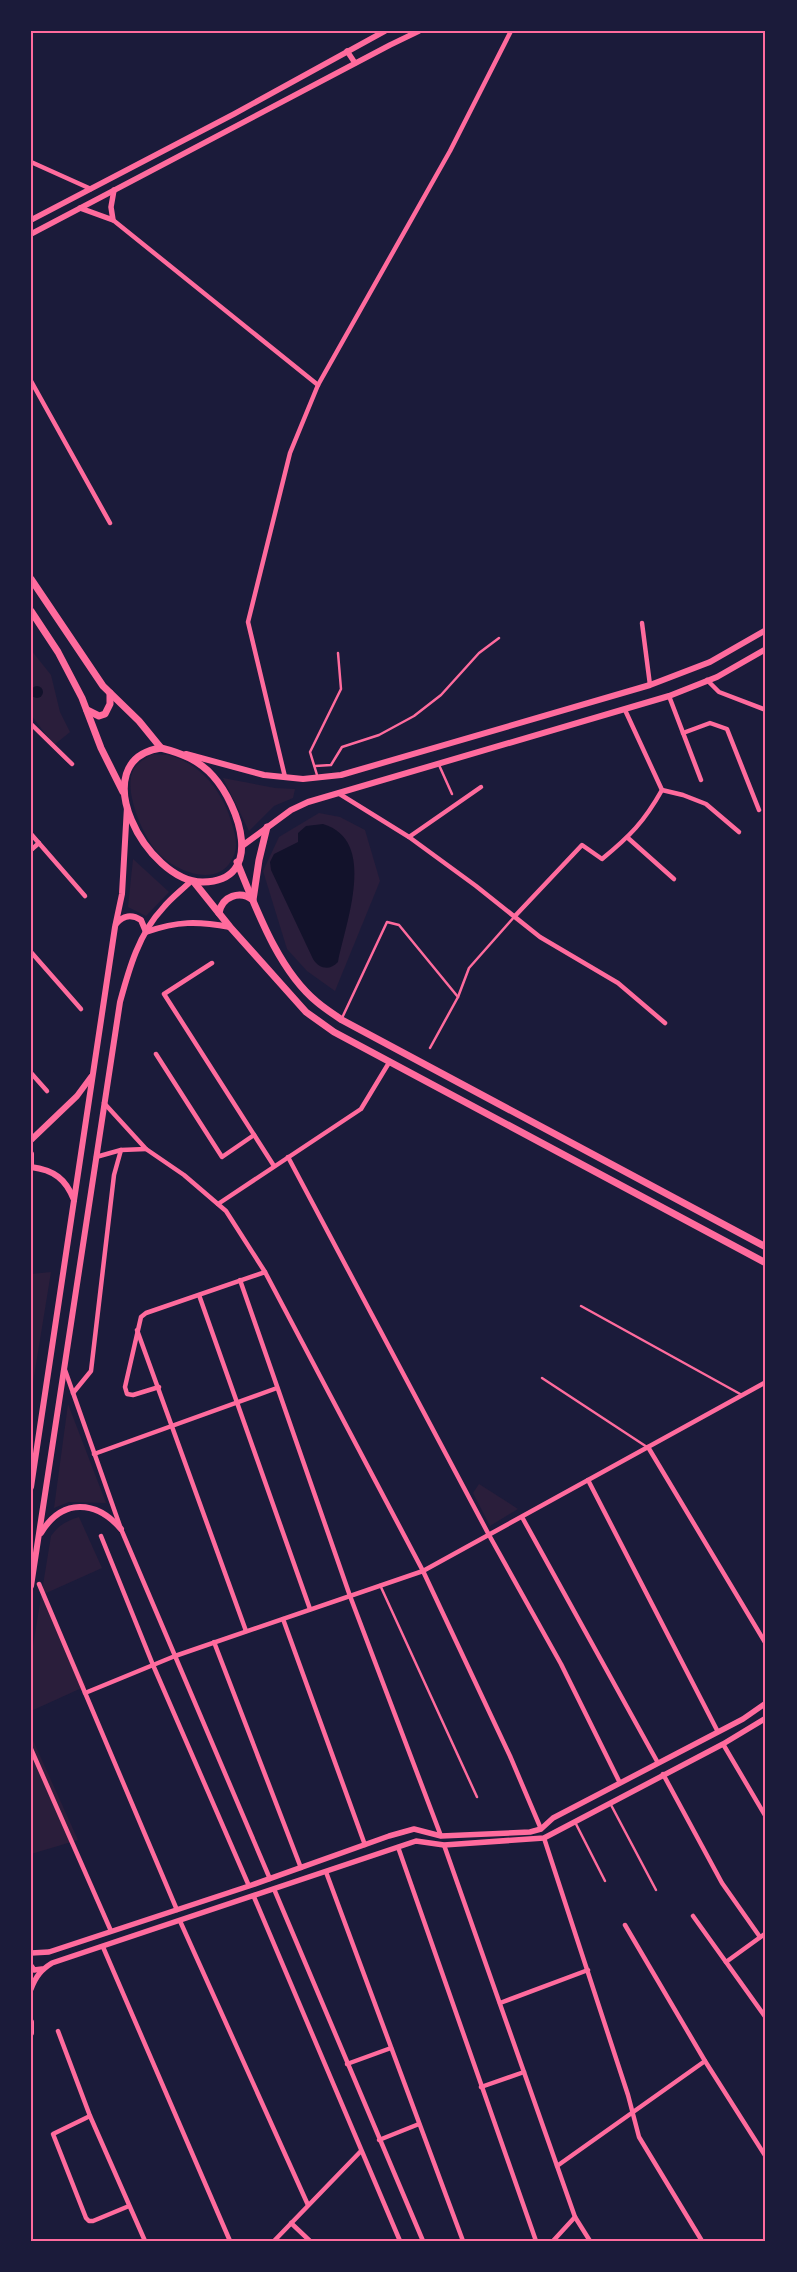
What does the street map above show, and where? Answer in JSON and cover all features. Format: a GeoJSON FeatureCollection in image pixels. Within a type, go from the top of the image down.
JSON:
{"type":"FeatureCollection","features":[{"type":"Feature","properties":{"kind":"main road"},"geometry":{"type":"LineString","coordinates":[[31,579],[73,644],[110,693],[139,721],[161,748]]}},
{"type":"Feature","properties":{"kind":"main road"},"geometry":{"type":"LineString","coordinates":[[31,610],[58,652],[86,710],[100,748],[124,793],[136,831],[154,856],[167,867],[193,882],[230,927],[306,1012],[334,1032],[766,1263]]}},
{"type":"Feature","properties":{"kind":"main road"},"geometry":{"type":"LineString","coordinates":[[124,793],[125,774],[130,764],[139,755],[150,749],[161,748],[183,753],[264,775],[317,778],[341,775],[650,685],[710,662],[766,630]]}},
{"type":"Feature","properties":{"kind":"main road"},"geometry":{"type":"LineString","coordinates":[[242,846],[291,810],[308,802],[669,696],[707,680],[766,649]]}},
{"type":"Feature","properties":{"kind":"main road"},"geometry":{"type":"LineString","coordinates":[[86,710],[99,716],[105,714],[110,704],[110,693]]}},
{"type":"Feature","properties":{"kind":"main road"},"geometry":{"type":"LineString","coordinates":[[31,1586],[120,1002],[132,959],[146,932],[162,908],[193,882],[216,881],[227,876],[237,862],[242,846],[241,831],[230,800],[212,775],[183,753]]}},
{"type":"Feature","properties":{"kind":"main road"},"geometry":{"type":"LineString","coordinates":[[31,1487],[75,1201],[114,928],[122,894],[127,806]]}},
{"type":"Feature","properties":{"kind":"main road"},"geometry":{"type":"LineString","coordinates":[[253,900],[259,860],[267,827]]}},
{"type":"Feature","properties":{"kind":"main road"},"geometry":{"type":"LineString","coordinates":[[237,862],[253,900],[286,967],[316,1001],[342,1020],[766,1247]]}},
{"type":"Feature","properties":{"kind":"main road"},"geometry":{"type":"LineString","coordinates":[[219,913],[224,901],[232,896],[245,896],[253,900]]}},
{"type":"Feature","properties":{"kind":"main road"},"geometry":{"type":"LineString","coordinates":[[114,928],[122,917],[135,916],[141,920],[146,932]]}},
{"type":"Feature","properties":{"kind":"main road"},"geometry":{"type":"LineString","coordinates":[[146,932],[171,924],[200,921],[230,927]]}},
{"type":"Feature","properties":{"kind":"main road"},"geometry":{"type":"LineString","coordinates":[[31,1140],[78,1096],[92,1076]]}},
{"type":"Feature","properties":{"kind":"main road"},"geometry":{"type":"LineString","coordinates":[[31,1154],[31,1166],[45,1169],[59,1176],[69,1187],[75,1201]]}},
{"type":"Feature","properties":{"kind":"main road"},"geometry":{"type":"LineString","coordinates":[[39,1536],[48,1522],[61,1511],[78,1507],[95,1509],[110,1516],[121,1530]]}},
{"type":"Feature","properties":{"kind":"main road"},"geometry":{"type":"LineString","coordinates":[[31,2022],[31,2034]]}},
{"type":"Feature","properties":{"kind":"street"},"geometry":{"type":"LineString","coordinates":[[31,220],[234,114],[385,31]]}},
{"type":"Feature","properties":{"kind":"street"},"geometry":{"type":"LineString","coordinates":[[31,234],[419,31]]}},
{"type":"Feature","properties":{"kind":"street"},"geometry":{"type":"LineString","coordinates":[[285,777],[248,622],[290,453],[318,385],[450,151],[511,31]]}},
{"type":"Feature","properties":{"kind":"street"},"geometry":{"type":"LineString","coordinates":[[346,51],[355,63]]}},
{"type":"Feature","properties":{"kind":"street"},"geometry":{"type":"LineString","coordinates":[[31,162],[91,189]]}},
{"type":"Feature","properties":{"kind":"street"},"geometry":{"type":"LineString","coordinates":[[113,220],[114,190]]}},
{"type":"Feature","properties":{"kind":"street"},"geometry":{"type":"LineString","coordinates":[[80,208],[113,220],[318,385]]}},
{"type":"Feature","properties":{"kind":"street"},"geometry":{"type":"LineString","coordinates":[[31,382],[110,523]]}},
{"type":"Feature","properties":{"kind":"street"},"geometry":{"type":"LineString","coordinates":[[31,622],[42,628]]}},
{"type":"Feature","properties":{"kind":"street"},"geometry":{"type":"LineString","coordinates":[[642,623],[650,685]]}},
{"type":"Feature","properties":{"kind":"street"},"geometry":{"type":"LineString","coordinates":[[707,680],[719,692],[765,712]]}},
{"type":"Feature","properties":{"kind":"street"},"geometry":{"type":"LineString","coordinates":[[669,696],[701,780]]}},
{"type":"Feature","properties":{"kind":"street"},"geometry":{"type":"LineString","coordinates":[[625,710],[662,790]]}},
{"type":"Feature","properties":{"kind":"street"},"geometry":{"type":"LineString","coordinates":[[683,733],[710,723],[727,729],[759,810]]}},
{"type":"Feature","properties":{"kind":"street"},"geometry":{"type":"LineString","coordinates":[[31,724],[72,764]]}},
{"type":"Feature","properties":{"kind":"street"},"geometry":{"type":"LineString","coordinates":[[408,837],[481,787]]}},
{"type":"Feature","properties":{"kind":"street"},"geometry":{"type":"LineString","coordinates":[[662,790],[683,795],[706,804],[739,832]]}},
{"type":"Feature","properties":{"kind":"street"},"geometry":{"type":"LineString","coordinates":[[515,916],[582,846],[602,859],[628,838],[647,817],[662,790]]}},
{"type":"Feature","properties":{"kind":"street"},"geometry":{"type":"LineString","coordinates":[[338,793],[408,837],[515,916],[540,937],[618,983],[666,1023]]}},
{"type":"Feature","properties":{"kind":"street"},"geometry":{"type":"LineString","coordinates":[[31,834],[85,896]]}},
{"type":"Feature","properties":{"kind":"street"},"geometry":{"type":"LineString","coordinates":[[628,838],[674,878]]}},
{"type":"Feature","properties":{"kind":"street"},"geometry":{"type":"LineString","coordinates":[[31,850],[39,843]]}},
{"type":"Feature","properties":{"kind":"street"},"geometry":{"type":"LineString","coordinates":[[31,952],[80,1009]]}},
{"type":"Feature","properties":{"kind":"street"},"geometry":{"type":"LineString","coordinates":[[212,963],[164,994],[274,1166]]}},
{"type":"Feature","properties":{"kind":"street"},"geometry":{"type":"LineString","coordinates":[[156,1054],[222,1157],[254,1135]]}},
{"type":"Feature","properties":{"kind":"street"},"geometry":{"type":"LineString","coordinates":[[218,1204],[361,1108],[390,1062]]}},
{"type":"Feature","properties":{"kind":"street"},"geometry":{"type":"LineString","coordinates":[[31,1073],[47,1091]]}},
{"type":"Feature","properties":{"kind":"street"},"geometry":{"type":"LineString","coordinates":[[104,1102],[146,1149],[184,1175],[226,1211],[265,1272],[423,1571],[510,1756],[544,1838],[588,1970],[639,2137],[702,2241]]}},
{"type":"Feature","properties":{"kind":"street"},"geometry":{"type":"LineString","coordinates":[[96,1157],[120,1150],[146,1149]]}},
{"type":"Feature","properties":{"kind":"street"},"geometry":{"type":"LineString","coordinates":[[73,1393],[91,1371],[114,1175],[120,1150]]}},
{"type":"Feature","properties":{"kind":"street"},"geometry":{"type":"LineString","coordinates":[[288,1157],[489,1535],[562,1664],[620,1783]]}},
{"type":"Feature","properties":{"kind":"street"},"geometry":{"type":"LineString","coordinates":[[158,1387],[133,1395],[127,1394],[125,1387],[139,1321],[146,1313],[265,1272]]}},
{"type":"Feature","properties":{"kind":"street"},"geometry":{"type":"LineString","coordinates":[[240,1280],[350,1596],[441,1836],[575,2217],[590,2241]]}},
{"type":"Feature","properties":{"kind":"street"},"geometry":{"type":"LineString","coordinates":[[199,1295],[310,1610]]}},
{"type":"Feature","properties":{"kind":"street"},"geometry":{"type":"LineString","coordinates":[[138,1330],[246,1631]]}},
{"type":"Feature","properties":{"kind":"street"},"geometry":{"type":"LineString","coordinates":[[64,1369],[121,1530],[270,1879]]}},
{"type":"Feature","properties":{"kind":"street"},"geometry":{"type":"LineString","coordinates":[[85,1693],[175,1656],[423,1571],[766,1382]]}},
{"type":"Feature","properties":{"kind":"street"},"geometry":{"type":"LineString","coordinates":[[94,1454],[277,1388]]}},
{"type":"Feature","properties":{"kind":"street"},"geometry":{"type":"LineString","coordinates":[[648,1447],[766,1644]]}},
{"type":"Feature","properties":{"kind":"street"},"geometry":{"type":"LineString","coordinates":[[588,1480],[718,1732]]}},
{"type":"Feature","properties":{"kind":"street"},"geometry":{"type":"LineString","coordinates":[[522,1516],[722,1883],[760,1937]]}},
{"type":"Feature","properties":{"kind":"street"},"geometry":{"type":"LineString","coordinates":[[101,1536],[153,1665],[249,1886]]}},
{"type":"Feature","properties":{"kind":"street"},"geometry":{"type":"LineString","coordinates":[[39,1584],[177,1910]]}},
{"type":"Feature","properties":{"kind":"street"},"geometry":{"type":"LineString","coordinates":[[283,1618],[364,1845]]}},
{"type":"Feature","properties":{"kind":"street"},"geometry":{"type":"LineString","coordinates":[[214,1642],[301,1868]]}},
{"type":"Feature","properties":{"kind":"street"},"geometry":{"type":"LineString","coordinates":[[32,1954],[49,1952],[414,1829],[441,1836],[540,1829],[553,1818],[743,1719],[766,1703]]}},
{"type":"Feature","properties":{"kind":"street"},"geometry":{"type":"LineString","coordinates":[[31,1966],[34,1970],[42,1969],[52,1963],[180,1922],[416,1841],[444,1845],[544,1838],[575,1820],[723,1744],[766,1718]]}},
{"type":"Feature","properties":{"kind":"street"},"geometry":{"type":"LineString","coordinates":[[723,1744],[766,1817]]}},
{"type":"Feature","properties":{"kind":"street"},"geometry":{"type":"LineString","coordinates":[[31,1749],[111,1931]]}},
{"type":"Feature","properties":{"kind":"street"},"geometry":{"type":"LineString","coordinates":[[398,1846],[536,2241]]}},
{"type":"Feature","properties":{"kind":"street"},"geometry":{"type":"LineString","coordinates":[[326,1872],[463,2241]]}},
{"type":"Feature","properties":{"kind":"street"},"geometry":{"type":"LineString","coordinates":[[274,1890],[423,2241]]}},
{"type":"Feature","properties":{"kind":"street"},"geometry":{"type":"LineString","coordinates":[[254,1897],[400,2241]]}},
{"type":"Feature","properties":{"kind":"street"},"geometry":{"type":"LineString","coordinates":[[693,1916],[766,2018]]}},
{"type":"Feature","properties":{"kind":"street"},"geometry":{"type":"LineString","coordinates":[[180,1922],[308,2205]]}},
{"type":"Feature","properties":{"kind":"street"},"geometry":{"type":"LineString","coordinates":[[625,1925],[705,2061],[766,2158]]}},
{"type":"Feature","properties":{"kind":"street"},"geometry":{"type":"LineString","coordinates":[[726,1962],[766,1933]]}},
{"type":"Feature","properties":{"kind":"street"},"geometry":{"type":"LineString","coordinates":[[103,1947],[230,2241]]}},
{"type":"Feature","properties":{"kind":"street"},"geometry":{"type":"LineString","coordinates":[[31,1989],[42,1969]]}},
{"type":"Feature","properties":{"kind":"street"},"geometry":{"type":"LineString","coordinates":[[500,2003],[588,1970]]}},
{"type":"Feature","properties":{"kind":"street"},"geometry":{"type":"LineString","coordinates":[[58,2031],[90,2116],[145,2241]]}},
{"type":"Feature","properties":{"kind":"street"},"geometry":{"type":"LineString","coordinates":[[347,2064],[391,2048]]}},
{"type":"Feature","properties":{"kind":"street"},"geometry":{"type":"LineString","coordinates":[[557,2166],[705,2061]]}},
{"type":"Feature","properties":{"kind":"street"},"geometry":{"type":"LineString","coordinates":[[481,2086],[524,2072]]}},
{"type":"Feature","properties":{"kind":"street"},"geometry":{"type":"LineString","coordinates":[[90,2116],[52,2134],[86,2218],[89,2221],[93,2221],[130,2206]]}},
{"type":"Feature","properties":{"kind":"street"},"geometry":{"type":"LineString","coordinates":[[379,2140],[419,2124]]}},
{"type":"Feature","properties":{"kind":"street"},"geometry":{"type":"LineString","coordinates":[[274,2241],[361,2151]]}},
{"type":"Feature","properties":{"kind":"street"},"geometry":{"type":"LineString","coordinates":[[553,2241],[575,2217]]}},
{"type":"Feature","properties":{"kind":"street"},"geometry":{"type":"LineString","coordinates":[[290,2223],[310,2241]]}},
{"type":"Feature","properties":{"kind":"lane"},"geometry":{"type":"LineString","coordinates":[[315,766],[331,765],[342,747],[379,735],[414,716],[441,695],[479,653],[499,638]]}},
{"type":"Feature","properties":{"kind":"lane"},"geometry":{"type":"LineString","coordinates":[[317,778],[310,752],[341,689],[338,653]]}},
{"type":"Feature","properties":{"kind":"lane"},"geometry":{"type":"LineString","coordinates":[[438,764],[452,794]]}},
{"type":"Feature","properties":{"kind":"lane"},"geometry":{"type":"LineString","coordinates":[[430,1048],[458,997],[468,968],[515,916]]}},
{"type":"Feature","properties":{"kind":"lane"},"geometry":{"type":"LineString","coordinates":[[342,1020],[387,922],[399,925],[458,997]]}},
{"type":"Feature","properties":{"kind":"lane"},"geometry":{"type":"LineString","coordinates":[[581,1306],[742,1395]]}},
{"type":"Feature","properties":{"kind":"lane"},"geometry":{"type":"LineString","coordinates":[[542,1378],[648,1447]]}},
{"type":"Feature","properties":{"kind":"lane"},"geometry":{"type":"LineString","coordinates":[[380,1586],[477,1797]]}},
{"type":"Feature","properties":{"kind":"lane"},"geometry":{"type":"LineString","coordinates":[[610,1802],[656,1890]]}},
{"type":"Feature","properties":{"kind":"lane"},"geometry":{"type":"LineString","coordinates":[[575,1820],[605,1881]]}},
{"type":"Feature","properties":{"kind":"shaded area"},"geometry":{"type":"Polygon","coordinates":[[[31,650],[51,675],[60,712],[70,732],[54,745],[31,715],[31,650]]]}},
{"type":"Feature","properties":{"kind":"shaded area"},"geometry":{"type":"Polygon","coordinates":[[[37,686],[43,692],[37,698],[31,692],[37,686]]]}},
{"type":"Feature","properties":{"kind":"shaded area"},"geometry":{"type":"Polygon","coordinates":[[[153,754],[170,755],[183,761],[202,774],[218,792],[228,813],[236,843],[234,856],[224,869],[206,875],[186,871],[167,861],[147,838],[133,802],[131,780],[136,766],[153,754]]]}},
{"type":"Feature","properties":{"kind":"shaded area"},"geometry":{"type":"Polygon","coordinates":[[[223,778],[275,788],[295,789],[293,798],[274,806],[249,831],[223,778]]]}},
{"type":"Feature","properties":{"kind":"shaded area"},"geometry":{"type":"Polygon","coordinates":[[[319,813],[340,817],[365,830],[380,881],[335,991],[307,971],[287,949],[263,871],[279,837],[319,813]]]}},
{"type":"Feature","properties":{"kind":"shaded area"},"geometry":{"type":"Polygon","coordinates":[[[323,824],[340,833],[350,847],[354,864],[351,905],[338,962],[328,968],[321,967],[313,959],[271,870],[270,862],[274,854],[298,842],[298,833],[306,826],[323,824]]]}},
{"type":"Feature","properties":{"kind":"shaded area"},"geometry":{"type":"Polygon","coordinates":[[[133,859],[169,892],[146,916],[128,907],[133,859]]]}},
{"type":"Feature","properties":{"kind":"shaded area"},"geometry":{"type":"Polygon","coordinates":[[[51,1272],[31,1395],[31,1274],[51,1272]]]}},
{"type":"Feature","properties":{"kind":"shaded area"},"geometry":{"type":"Polygon","coordinates":[[[68,1404],[106,1503],[69,1502],[54,1508],[68,1404]]]}},
{"type":"Feature","properties":{"kind":"shaded area"},"geometry":{"type":"Polygon","coordinates":[[[479,1484],[518,1509],[490,1526],[473,1493],[479,1484]]]}},
{"type":"Feature","properties":{"kind":"shaded area"},"geometry":{"type":"Polygon","coordinates":[[[79,1517],[102,1568],[44,1594],[86,1686],[31,1711],[31,1658],[51,1536],[63,1524],[79,1517]]]}},
{"type":"Feature","properties":{"kind":"shaded area"},"geometry":{"type":"Polygon","coordinates":[[[31,1736],[78,1840],[31,1854],[31,1736]]]}}]}
